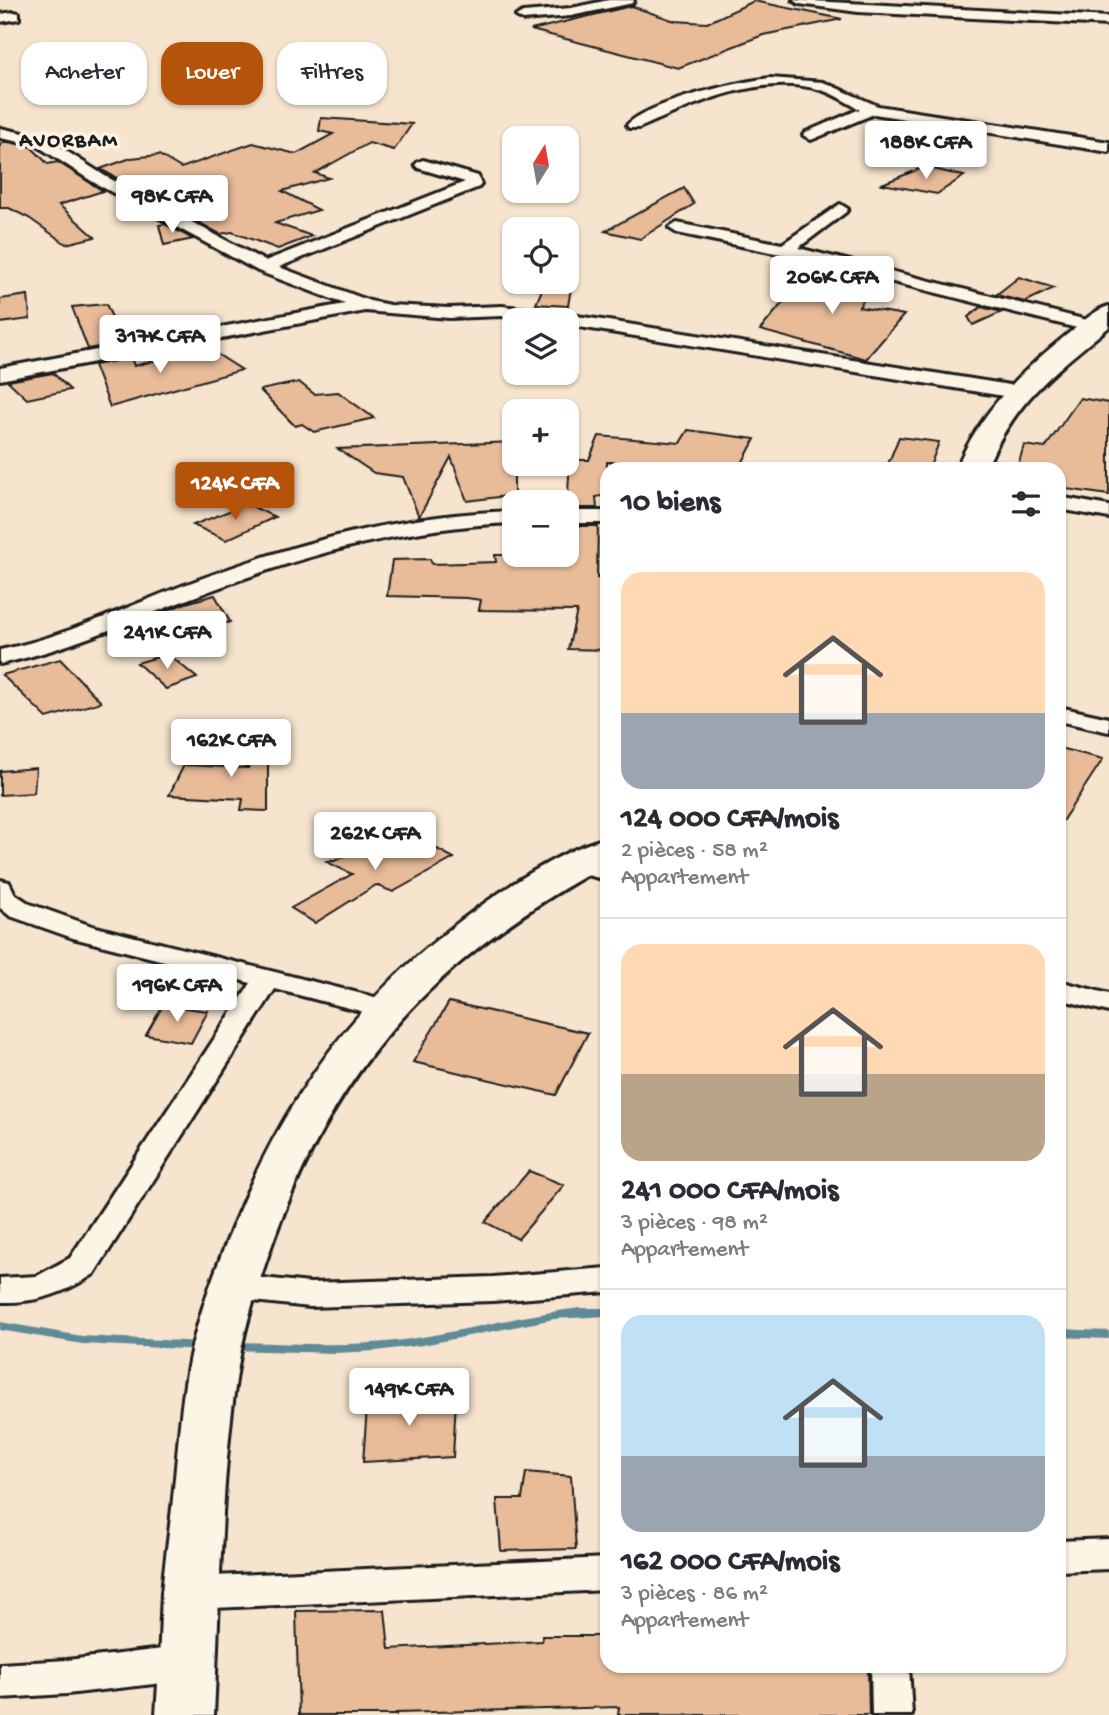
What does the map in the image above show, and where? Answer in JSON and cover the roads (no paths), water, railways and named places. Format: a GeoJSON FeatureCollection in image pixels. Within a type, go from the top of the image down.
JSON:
{"type":"FeatureCollection","features":[{"type":"Feature","properties":{"kind":"street"},"geometry":{"type":"LineString","coordinates":[[523,16],[571,12],[628,0]]}},
{"type":"Feature","properties":{"kind":"street"},"geometry":{"type":"LineString","coordinates":[[799,0],[858,8],[1109,21]]}},
{"type":"Feature","properties":{"kind":"street"},"geometry":{"type":"LineString","coordinates":[[634,125],[689,99],[771,82],[820,85],[873,109],[1109,148]]}},
{"type":"Feature","properties":{"kind":"street"},"geometry":{"type":"LineString","coordinates":[[811,135],[873,109]]}},
{"type":"Feature","properties":{"kind":"street"},"geometry":{"type":"LineString","coordinates":[[0,133],[41,141],[99,179],[264,267],[366,306],[449,313],[502,311],[552,317],[1016,392]]}},
{"type":"Feature","properties":{"kind":"street"},"geometry":{"type":"LineString","coordinates":[[264,267],[473,184],[472,179],[423,165]]}},
{"type":"Feature","properties":{"kind":"street"},"geometry":{"type":"LineString","coordinates":[[785,250],[841,209]]}},
{"type":"Feature","properties":{"kind":"street"},"geometry":{"type":"LineString","coordinates":[[677,228],[1101,320]]}},
{"type":"Feature","properties":{"kind":"street"},"geometry":{"type":"LineString","coordinates":[[0,374],[366,306]]}},
{"type":"Feature","properties":{"kind":"street"},"geometry":{"type":"LineString","coordinates":[[974,462],[991,424],[1016,392],[1101,320]]}},
{"type":"Feature","properties":{"kind":"street"},"geometry":{"type":"LineString","coordinates":[[1066,504],[1109,512]]}},
{"type":"Feature","properties":{"kind":"street"},"geometry":{"type":"LineString","coordinates":[[579,517],[600,517]]}},
{"type":"Feature","properties":{"kind":"street"},"geometry":{"type":"LineString","coordinates":[[0,657],[52,645],[194,589],[354,537],[429,524],[502,518]]}},
{"type":"Feature","properties":{"kind":"street"},"geometry":{"type":"LineString","coordinates":[[1066,715],[1109,725]]}},
{"type":"Feature","properties":{"kind":"street"},"geometry":{"type":"LineString","coordinates":[[185,1715],[190,1593],[203,1435],[212,1371],[230,1302],[274,1176],[298,1129],[350,1048],[384,1008],[450,948],[526,892],[597,862]]}},
{"type":"Feature","properties":{"kind":"street"},"geometry":{"type":"LineString","coordinates":[[0,888],[2,897],[20,910],[83,932],[384,1008]]}},
{"type":"Feature","properties":{"kind":"street"},"geometry":{"type":"LineString","coordinates":[[0,1290],[29,1291],[52,1285],[82,1266],[267,979]]}},
{"type":"Feature","properties":{"kind":"street"},"geometry":{"type":"LineString","coordinates":[[1066,992],[1109,1003]]}},
{"type":"Feature","properties":{"kind":"street"},"geometry":{"type":"LineString","coordinates":[[230,1302],[310,1295],[493,1289],[600,1281]]}},
{"type":"Feature","properties":{"kind":"street"},"geometry":{"type":"LineString","coordinates":[[1066,1556],[1109,1554]]}},
{"type":"Feature","properties":{"kind":"street"},"geometry":{"type":"LineString","coordinates":[[190,1593],[600,1574]]}},
{"type":"Feature","properties":{"kind":"street"},"geometry":{"type":"LineString","coordinates":[[0,1681],[67,1677],[189,1663]]}},
{"type":"Feature","properties":{"kind":"street"},"geometry":{"type":"LineString","coordinates":[[890,1673],[892,1715]]}},
{"type":"Feature","properties":{"kind":"waterway"},"geometry":{"type":"LineString","coordinates":[[231,1346],[335,1349],[376,1347],[423,1341],[528,1319],[600,1312]]}},
{"type":"Feature","properties":{"kind":"waterway"},"geometry":{"type":"LineString","coordinates":[[0,1326],[82,1340],[203,1346]]}},
{"type":"Feature","properties":{"kind":"waterway"},"geometry":{"type":"LineString","coordinates":[[1066,1333],[1109,1335]]}},
{"type":"Feature","properties":{"kind":"district","name":"AVORBAM"},"geometry":{"type":"Point","coordinates":[69,142]}}]}
